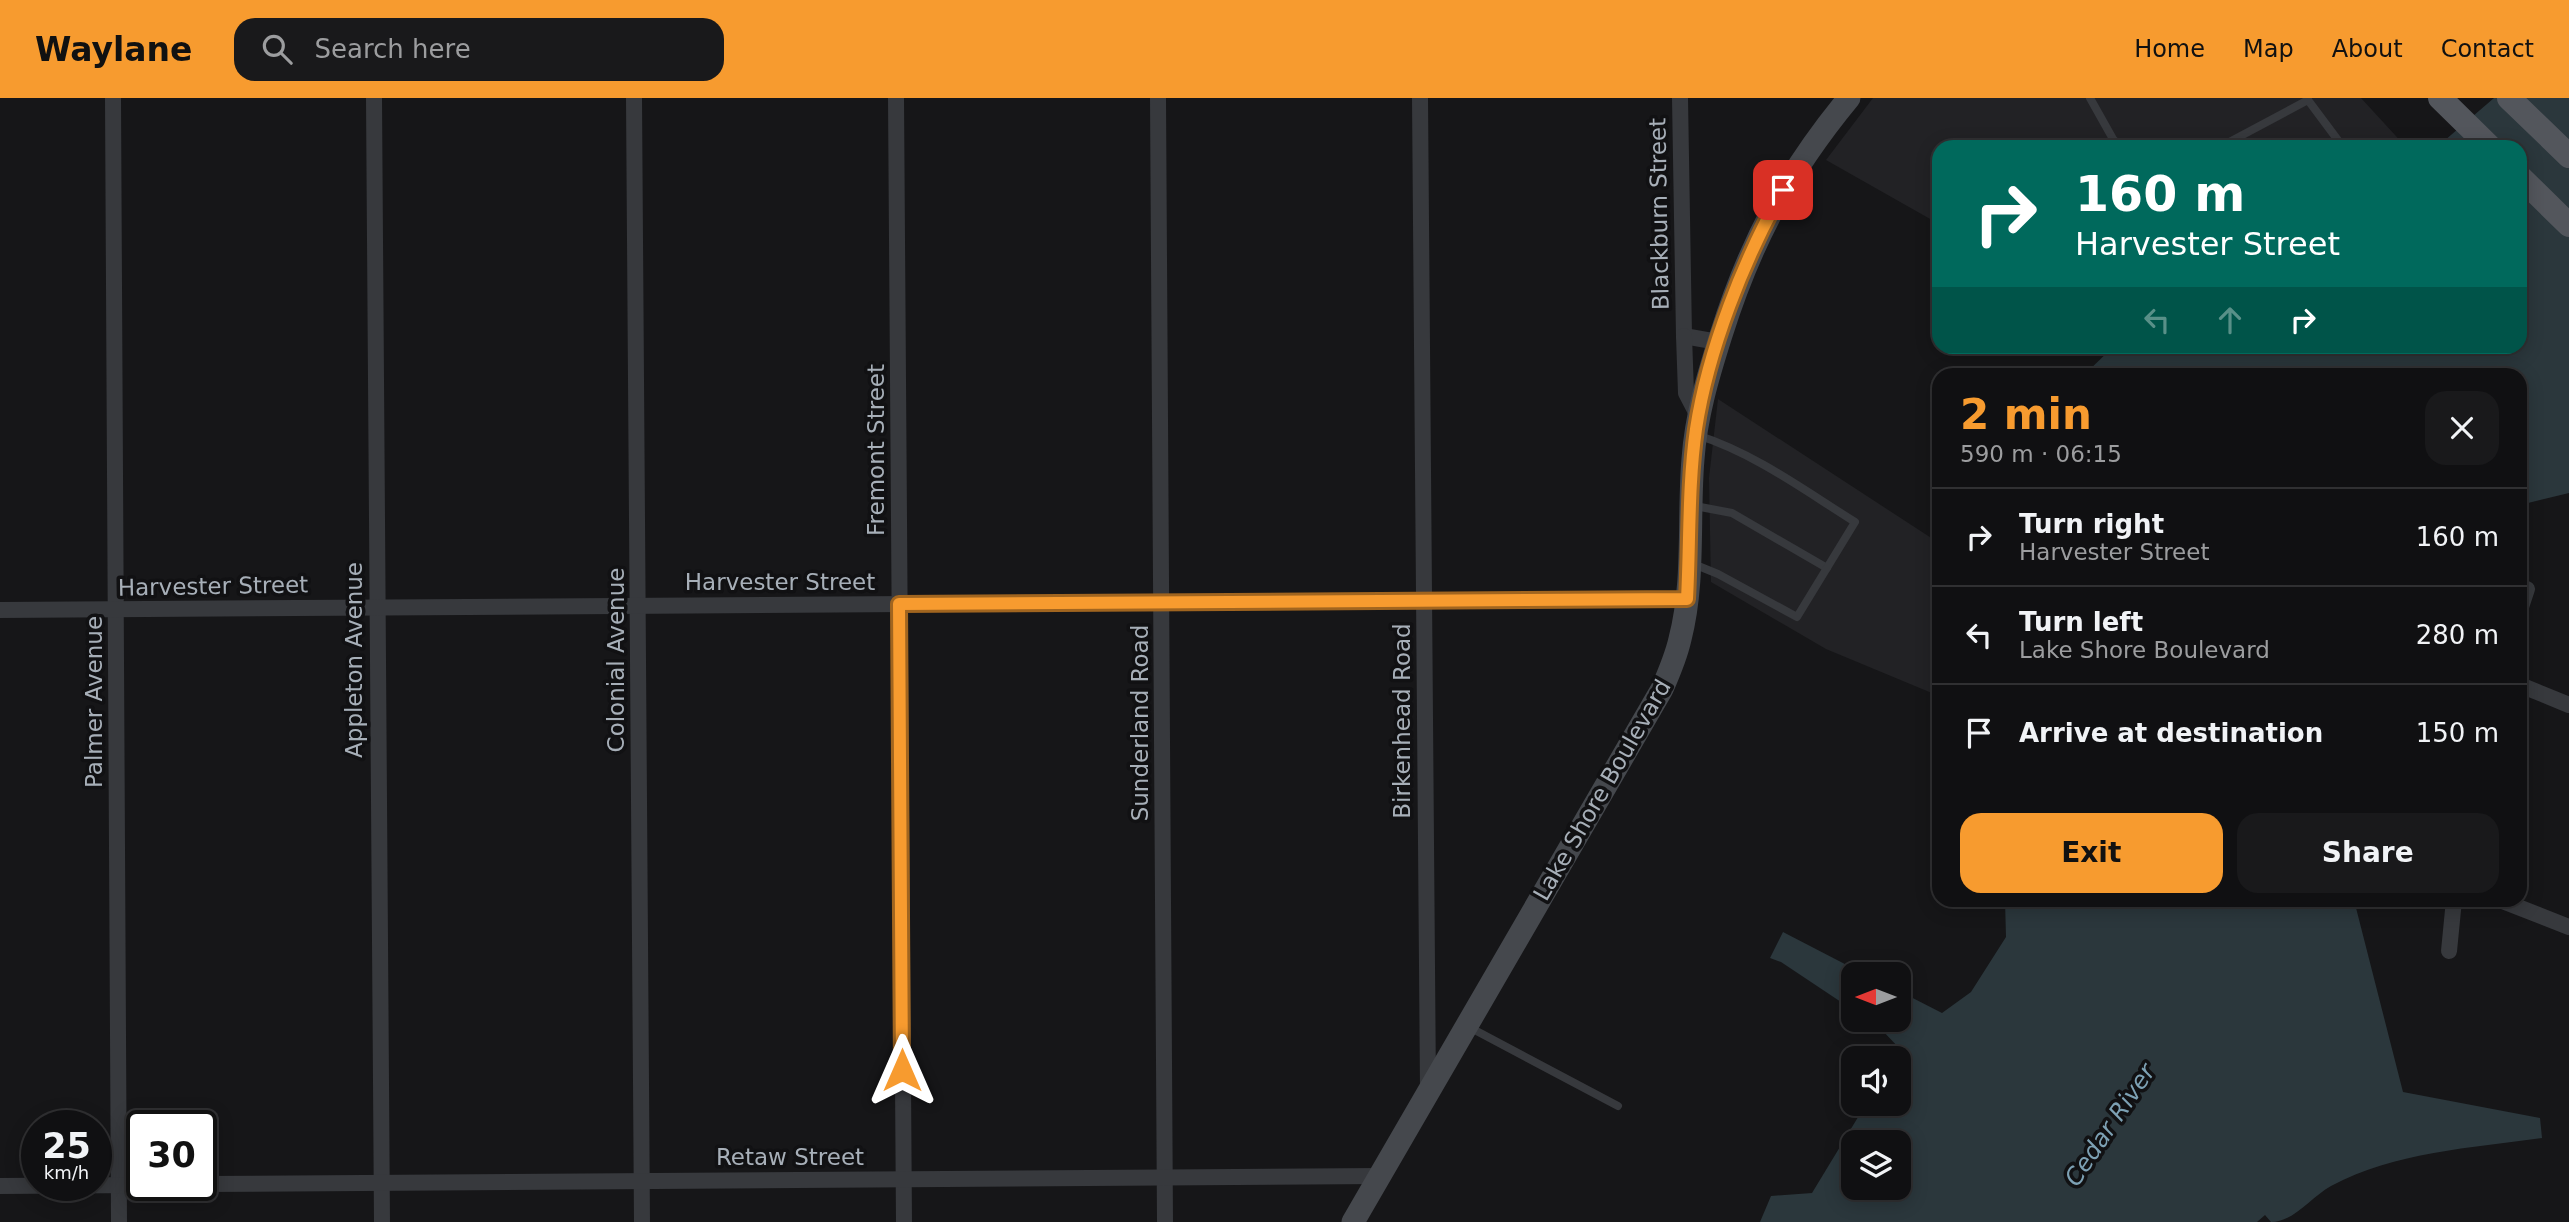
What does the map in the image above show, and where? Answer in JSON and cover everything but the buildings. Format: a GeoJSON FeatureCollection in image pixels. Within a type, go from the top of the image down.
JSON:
{"type":"FeatureCollection","features":[{"type":"Feature","properties":{"kind":"main road"},"geometry":{"type":"LineString","coordinates":[[2509,98],[2569,156]]}},
{"type":"Feature","properties":{"kind":"main road"},"geometry":{"type":"LineString","coordinates":[[2446,104],[2483,140]]}},
{"type":"Feature","properties":{"kind":"main road"},"geometry":{"type":"LineString","coordinates":[[2527,184],[2569,225]]}},
{"type":"Feature","properties":{"kind":"street","name":"Palmer Avenue"},"geometry":{"type":"LineString","coordinates":[[113,98],[119,1222]]}},
{"type":"Feature","properties":{"kind":"street","name":"Appleton Avenue"},"geometry":{"type":"LineString","coordinates":[[374,98],[382,1222]]}},
{"type":"Feature","properties":{"kind":"street","name":"Colonial Avenue"},"geometry":{"type":"LineString","coordinates":[[634,98],[642,1222]]}},
{"type":"Feature","properties":{"kind":"street","name":"Fremont Street"},"geometry":{"type":"LineString","coordinates":[[896,98],[904,1222]]}},
{"type":"Feature","properties":{"kind":"street","name":"Sunderland Road"},"geometry":{"type":"LineString","coordinates":[[1158,98],[1165,1222]]}},
{"type":"Feature","properties":{"kind":"street","name":"Birkenhead Road"},"geometry":{"type":"LineString","coordinates":[[1420,98],[1428,1091]]}},
{"type":"Feature","properties":{"kind":"street","name":"Blackburn Street"},"geometry":{"type":"LineString","coordinates":[[1680,98],[1684,336],[1718,341]]}},
{"type":"Feature","properties":{"kind":"street","name":"Lake Shore Boulevard"},"geometry":{"type":"LineString","coordinates":[[1353,1222],[1662,689],[1681,637],[1687,599],[1697,426],[1704,386],[1718,341],[1735,291],[1771,210],[1794,170],[1849,98]]}},
{"type":"Feature","properties":{"kind":"street"},"geometry":{"type":"LineString","coordinates":[[1684,336],[1686,393],[1697,426]]}},
{"type":"Feature","properties":{"kind":"street","name":"Harvester Street"},"geometry":{"type":"LineString","coordinates":[[0,610],[1687,599]]}},
{"type":"Feature","properties":{"kind":"street"},"geometry":{"type":"LineString","coordinates":[[2527,688],[2569,705]]}},
{"type":"Feature","properties":{"kind":"street"},"geometry":{"type":"LineString","coordinates":[[2449,951],[2453,907]]}},
{"type":"Feature","properties":{"kind":"street"},"geometry":{"type":"LineString","coordinates":[[2518,907],[2569,927]]}},
{"type":"Feature","properties":{"kind":"street","name":"Retaw Street"},"geometry":{"type":"LineString","coordinates":[[217,1184],[1380,1176]]}},
{"type":"Feature","properties":{"kind":"street"},"geometry":{"type":"LineString","coordinates":[[0,1186],[126,1185]]}},
{"type":"Feature","properties":{"kind":"lane"},"geometry":{"type":"LineString","coordinates":[[2090,98],[2114,140]]}},
{"type":"Feature","properties":{"kind":"lane"},"geometry":{"type":"LineString","coordinates":[[2233,140],[2308,99],[2338,140]]}},
{"type":"Feature","properties":{"kind":"lane"},"geometry":{"type":"LineString","coordinates":[[1689,562],[1718,574],[1797,617],[1854,522],[1697,426]]}},
{"type":"Feature","properties":{"kind":"lane"},"geometry":{"type":"LineString","coordinates":[[1691,506],[1732,513],[1827,568]]}},
{"type":"Feature","properties":{"kind":"lane"},"geometry":{"type":"LineString","coordinates":[[1466,1026],[1618,1106]]}},
{"type":"Feature","properties":{"kind":"shaded area"},"geometry":{"type":"Polygon","coordinates":[[[1873,98],[2361,98],[2400,140],[1932,140],[1932,220],[1826,160],[1873,98]]]}},
{"type":"Feature","properties":{"kind":"shaded area"},"geometry":{"type":"Polygon","coordinates":[[[1718,399],[1932,538],[1932,693],[1826,649],[1711,582],[1709,478],[1718,399]]]}},
{"type":"Feature","properties":{"kind":"water"},"geometry":{"type":"Polygon","coordinates":[[[2494,98],[2569,98],[2569,493],[2527,503],[2527,368],[2091,368],[2106,354],[2527,354],[2527,140],[2445,140],[2494,98]]]}},
{"type":"Feature","properties":{"kind":"water","name":"Cedar River"},"geometry":{"type":"Polygon","coordinates":[[[2005,907],[2356,907],[2403,1092],[2540,1118],[2542,1138],[2434,1153],[2381,1166],[2331,1186],[2295,1214],[2271,1222],[2265,1215],[2257,1222],[1760,1222],[1771,1196],[1812,1193],[1841,1145],[1841,1200],[1911,1200],[1911,1130],[1850,1130],[1859,1116],[1911,1116],[1911,1046],[1897,1046],[1884,1032],[1911,1032],[1911,997],[1942,1013],[1971,992],[2006,937],[2005,907]]]}},
{"type":"Feature","properties":{"kind":"water"},"geometry":{"type":"Polygon","coordinates":[[[1783,932],[1841,962],[1841,1002],[1781,962],[1770,958],[1783,932]]]}},
{"type":"Feature","properties":{"kind":"route"},"geometry":{"type":"LineString","coordinates":[[902,1070],[899,604],[1687,599],[1692,461],[1704,386],[1735,291],[1752,249],[1783,190]]}}]}
